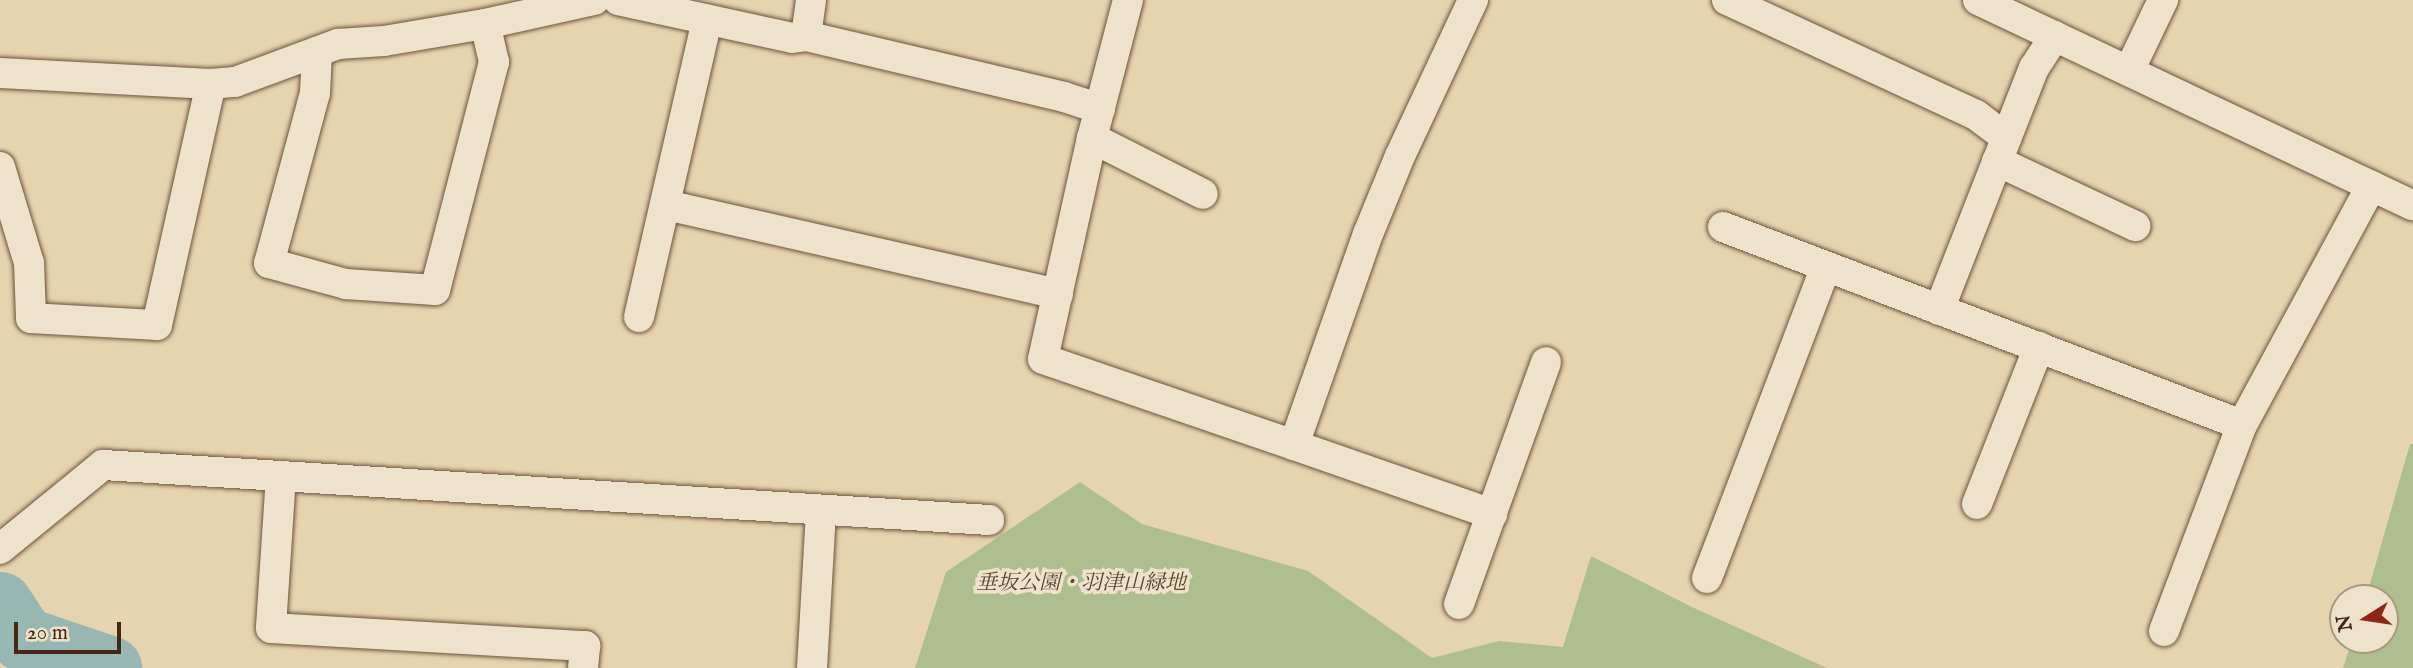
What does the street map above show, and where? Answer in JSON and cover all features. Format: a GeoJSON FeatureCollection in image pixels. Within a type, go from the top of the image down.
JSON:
{"type":"FeatureCollection","features":[{"type":"Feature","properties":{"kind":"street"},"geometry":{"type":"LineString","coordinates":[[0,73],[211,84],[235,82],[338,44],[384,41],[485,24],[594,0]]}},
{"type":"Feature","properties":{"kind":"street"},"geometry":{"type":"LineString","coordinates":[[618,0],[792,38],[806,36],[1064,97],[1100,109]]}},
{"type":"Feature","properties":{"kind":"street"},"geometry":{"type":"LineString","coordinates":[[806,36],[811,0]]}},
{"type":"Feature","properties":{"kind":"street"},"geometry":{"type":"LineString","coordinates":[[1128,0],[1091,138],[1043,359],[1492,514]]}},
{"type":"Feature","properties":{"kind":"street"},"geometry":{"type":"LineString","coordinates":[[1294,445],[1373,223],[1400,156],[1473,0]]}},
{"type":"Feature","properties":{"kind":"street"},"geometry":{"type":"LineString","coordinates":[[1727,0],[1976,116],[2001,149],[2135,226]]}},
{"type":"Feature","properties":{"kind":"street"},"geometry":{"type":"LineString","coordinates":[[1978,0],[2413,205]]}},
{"type":"Feature","properties":{"kind":"street"},"geometry":{"type":"LineString","coordinates":[[2129,71],[2164,0]]}},
{"type":"Feature","properties":{"kind":"street"},"geometry":{"type":"LineString","coordinates":[[639,317],[707,20]]}},
{"type":"Feature","properties":{"kind":"street"},"geometry":{"type":"LineString","coordinates":[[317,52],[314,93],[269,263],[346,284],[435,290],[494,62],[485,24]]}},
{"type":"Feature","properties":{"kind":"street"},"geometry":{"type":"LineString","coordinates":[[1939,310],[2034,68],[2055,36]]}},
{"type":"Feature","properties":{"kind":"street"},"geometry":{"type":"LineString","coordinates":[[0,167],[29,262],[31,318],[157,325],[211,84]]}},
{"type":"Feature","properties":{"kind":"street"},"geometry":{"type":"LineString","coordinates":[[1091,138],[1203,194]]}},
{"type":"Feature","properties":{"kind":"street"},"geometry":{"type":"LineString","coordinates":[[2164,631],[2242,425],[2371,186]]}},
{"type":"Feature","properties":{"kind":"street"},"geometry":{"type":"LineString","coordinates":[[666,205],[1058,295]]}},
{"type":"Feature","properties":{"kind":"street"},"geometry":{"type":"LineString","coordinates":[[1723,228],[2242,425]]}},
{"type":"Feature","properties":{"kind":"street"},"geometry":{"type":"LineString","coordinates":[[1707,578],[1826,267]]}},
{"type":"Feature","properties":{"kind":"street"},"geometry":{"type":"LineString","coordinates":[[1977,504],[2039,347]]}},
{"type":"Feature","properties":{"kind":"street"},"geometry":{"type":"LineString","coordinates":[[1459,604],[1546,362]]}},
{"type":"Feature","properties":{"kind":"street"},"geometry":{"type":"LineString","coordinates":[[0,549],[103,466],[989,520]]}},
{"type":"Feature","properties":{"kind":"street"},"geometry":{"type":"LineString","coordinates":[[281,476],[271,628],[585,646],[583,668]]}},
{"type":"Feature","properties":{"kind":"street"},"geometry":{"type":"LineString","coordinates":[[812,668],[821,510]]}},
{"type":"Feature","properties":{"kind":"green space"},"geometry":{"type":"Polygon","coordinates":[[[2410,444],[2413,444],[2413,668],[2343,668],[2348,654],[2399,654],[2399,584],[2370,584],[2410,444]]]}},
{"type":"Feature","properties":{"kind":"green space","name":"垂坂公園・羽津山緑地"},"geometry":{"type":"Polygon","coordinates":[[[1080,482],[1142,524],[1308,571],[1432,658],[1499,641],[1563,647],[1591,556],[1694,608],[1827,668],[915,668],[946,572],[1080,482]]]}},
{"type":"Feature","properties":{"kind":"waterway"},"geometry":{"type":"LineString","coordinates":[[0,604],[23,639],[109,668]]}}]}
